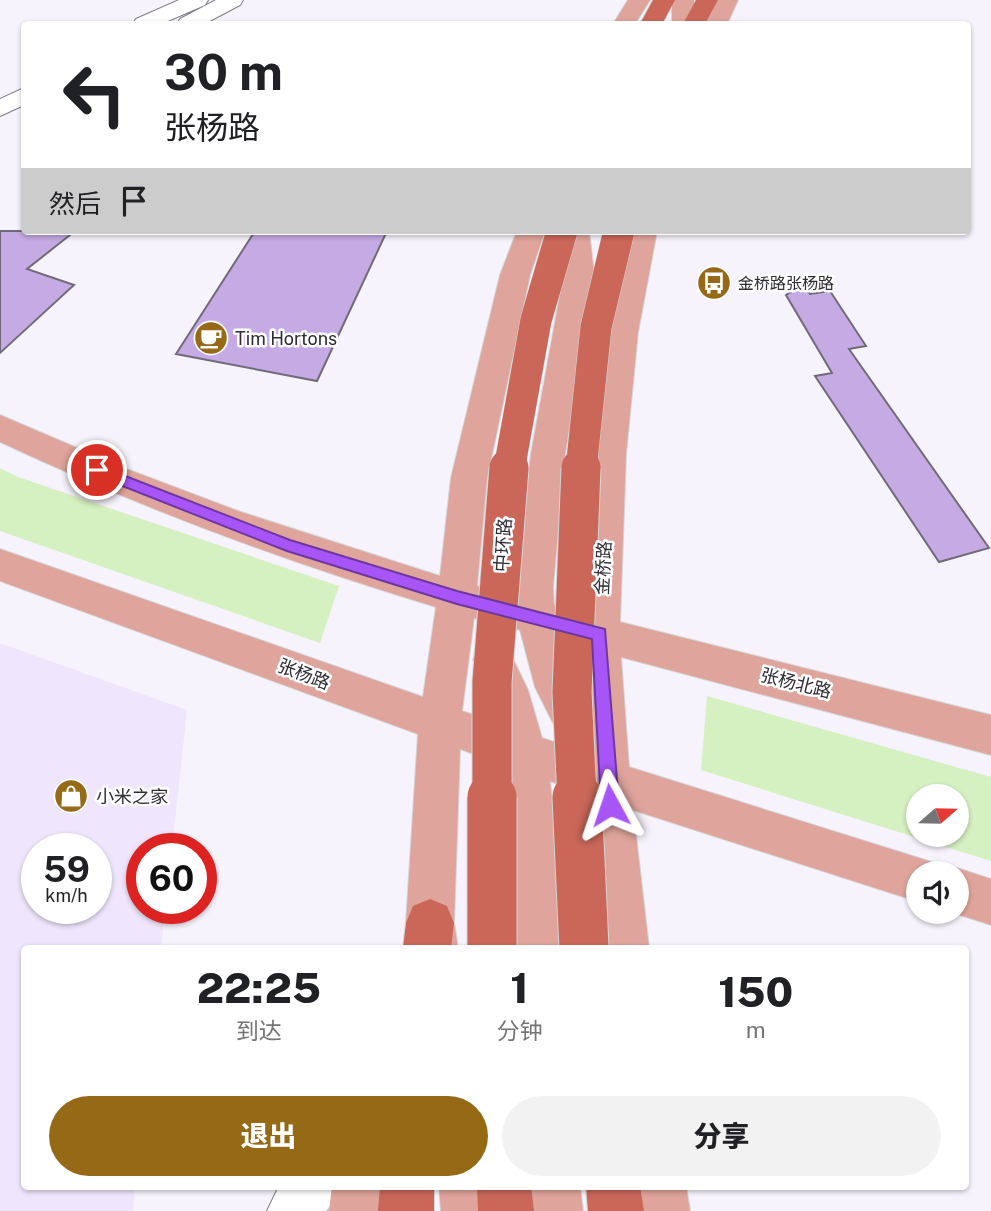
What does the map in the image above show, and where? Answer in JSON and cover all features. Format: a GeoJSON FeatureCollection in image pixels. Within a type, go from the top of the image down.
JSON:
{"type":"FeatureCollection","features":[{"type":"Feature","properties":{"kind":"highway"},"geometry":{"type":"LineString","coordinates":[[653,21],[664,0]]}},
{"type":"Feature","properties":{"kind":"highway"},"geometry":{"type":"LineString","coordinates":[[696,21],[707,0]]}},
{"type":"Feature","properties":{"kind":"highway","name":"中环路"},"geometry":{"type":"LineString","coordinates":[[492,945],[492,682],[508,476],[536,320],[561,235]]}},
{"type":"Feature","properties":{"kind":"highway"},"geometry":{"type":"LineString","coordinates":[[584,945],[572,692],[579,486],[596,327],[618,235]]}},
{"type":"Feature","properties":{"kind":"highway"},"geometry":{"type":"LineString","coordinates":[[406,1211],[407,1190]]}},
{"type":"Feature","properties":{"kind":"highway"},"geometry":{"type":"LineString","coordinates":[[504,1190],[506,1211]]}},
{"type":"Feature","properties":{"kind":"highway"},"geometry":{"type":"LineString","coordinates":[[613,1190],[616,1211]]}},
{"type":"Feature","properties":{"kind":"main road"},"geometry":{"type":"LineString","coordinates":[[626,21],[639,0]]}},
{"type":"Feature","properties":{"kind":"main road"},"geometry":{"type":"LineString","coordinates":[[683,0],[683,21]]}},
{"type":"Feature","properties":{"kind":"main road"},"geometry":{"type":"LineString","coordinates":[[717,21],[727,0]]}},
{"type":"Feature","properties":{"kind":"main road"},"geometry":{"type":"LineString","coordinates":[[428,942],[440,720],[457,597],[469,478],[515,275],[530,235]]}},
{"type":"Feature","properties":{"kind":"main road"},"geometry":{"type":"LineString","coordinates":[[575,235],[579,273],[548,454],[534,587],[536,618],[555,687],[608,781],[906,875]]}},
{"type":"Feature","properties":{"kind":"main road","name":"金桥路"},"geometry":{"type":"LineString","coordinates":[[625,945],[608,781],[600,634],[608,454],[622,332],[642,235]]}},
{"type":"Feature","properties":{"kind":"main road"},"geometry":{"type":"LineString","coordinates":[[0,428],[50,452],[287,545],[457,597],[600,634]]}},
{"type":"Feature","properties":{"kind":"main road","name":"张杨路"},"geometry":{"type":"LineString","coordinates":[[0,565],[608,781]]}},
{"type":"Feature","properties":{"kind":"main road"},"geometry":{"type":"LineString","coordinates":[[457,597],[502,675],[524,751],[533,831],[537,945]]}},
{"type":"Feature","properties":{"kind":"main road","name":"张杨北路"},"geometry":{"type":"LineString","coordinates":[[600,634],[991,735]]}},
{"type":"Feature","properties":{"kind":"main road"},"geometry":{"type":"LineString","coordinates":[[969,895],[991,902]]}},
{"type":"Feature","properties":{"kind":"main road"},"geometry":{"type":"LineString","coordinates":[[357,1211],[359,1190]]}},
{"type":"Feature","properties":{"kind":"main road"},"geometry":{"type":"LineString","coordinates":[[466,1190],[469,1211]]}},
{"type":"Feature","properties":{"kind":"main road"},"geometry":{"type":"LineString","coordinates":[[554,1190],[555,1211]]}},
{"type":"Feature","properties":{"kind":"main road"},"geometry":{"type":"LineString","coordinates":[[659,1190],[662,1211]]}},
{"type":"Feature","properties":{"kind":"lane"},"geometry":{"type":"LineString","coordinates":[[151,21],[197,0]]}},
{"type":"Feature","properties":{"kind":"lane"},"geometry":{"type":"LineString","coordinates":[[194,21],[232,0]]}},
{"type":"Feature","properties":{"kind":"lane"},"geometry":{"type":"LineString","coordinates":[[0,109],[21,97]]}},
{"type":"Feature","properties":{"kind":"lane"},"geometry":{"type":"LineString","coordinates":[[0,128],[21,116]]}},
{"type":"Feature","properties":{"kind":"lane"},"geometry":{"type":"LineString","coordinates":[[295,1211],[309,1190]]}},
{"type":"Feature","properties":{"kind":"shaded area"},"geometry":{"type":"Polygon","coordinates":[[[0,643],[187,710],[174,833],[126,833],[126,924],[163,924],[161,945],[21,945],[21,1190],[135,1190],[133,1211],[0,1211],[0,643]]]}},
{"type":"Feature","properties":{"kind":"green space"},"geometry":{"type":"Polygon","coordinates":[[[0,468],[18,477],[339,586],[320,643],[0,531],[0,468]]]}},
{"type":"Feature","properties":{"kind":"green space"},"geometry":{"type":"Polygon","coordinates":[[[707,696],[991,777],[991,861],[946,847],[970,847],[970,784],[906,784],[906,834],[701,770],[707,696]]]}},
{"type":"Feature","properties":{"kind":"building"},"geometry":{"type":"Polygon","coordinates":[[[0,231],[21,231],[21,235],[70,235],[27,269],[74,285],[0,353],[0,231]]]}},
{"type":"Feature","properties":{"kind":"building"},"geometry":{"type":"Polygon","coordinates":[[[252,235],[385,235],[317,381],[176,354],[252,235]]]}},
{"type":"Feature","properties":{"kind":"building"},"geometry":{"type":"Polygon","coordinates":[[[803,284],[810,294],[830,291],[866,346],[849,349],[989,548],[939,562],[815,376],[832,373],[786,295],[803,284]]]}},
{"type":"Feature","properties":{"kind":"place","name":"金桥路张杨路"},"geometry":{"type":"Point","coordinates":[714,283]}},
{"type":"Feature","properties":{"kind":"place","name":"Tim Hortons"},"geometry":{"type":"Point","coordinates":[211,338]}},
{"type":"Feature","properties":{"kind":"place","name":"小米之家"},"geometry":{"type":"Point","coordinates":[71,796]}},
{"type":"Feature","properties":{"kind":"route"},"geometry":{"type":"LineString","coordinates":[[97,470],[287,545],[383,576],[600,634],[610,805]]}}]}
